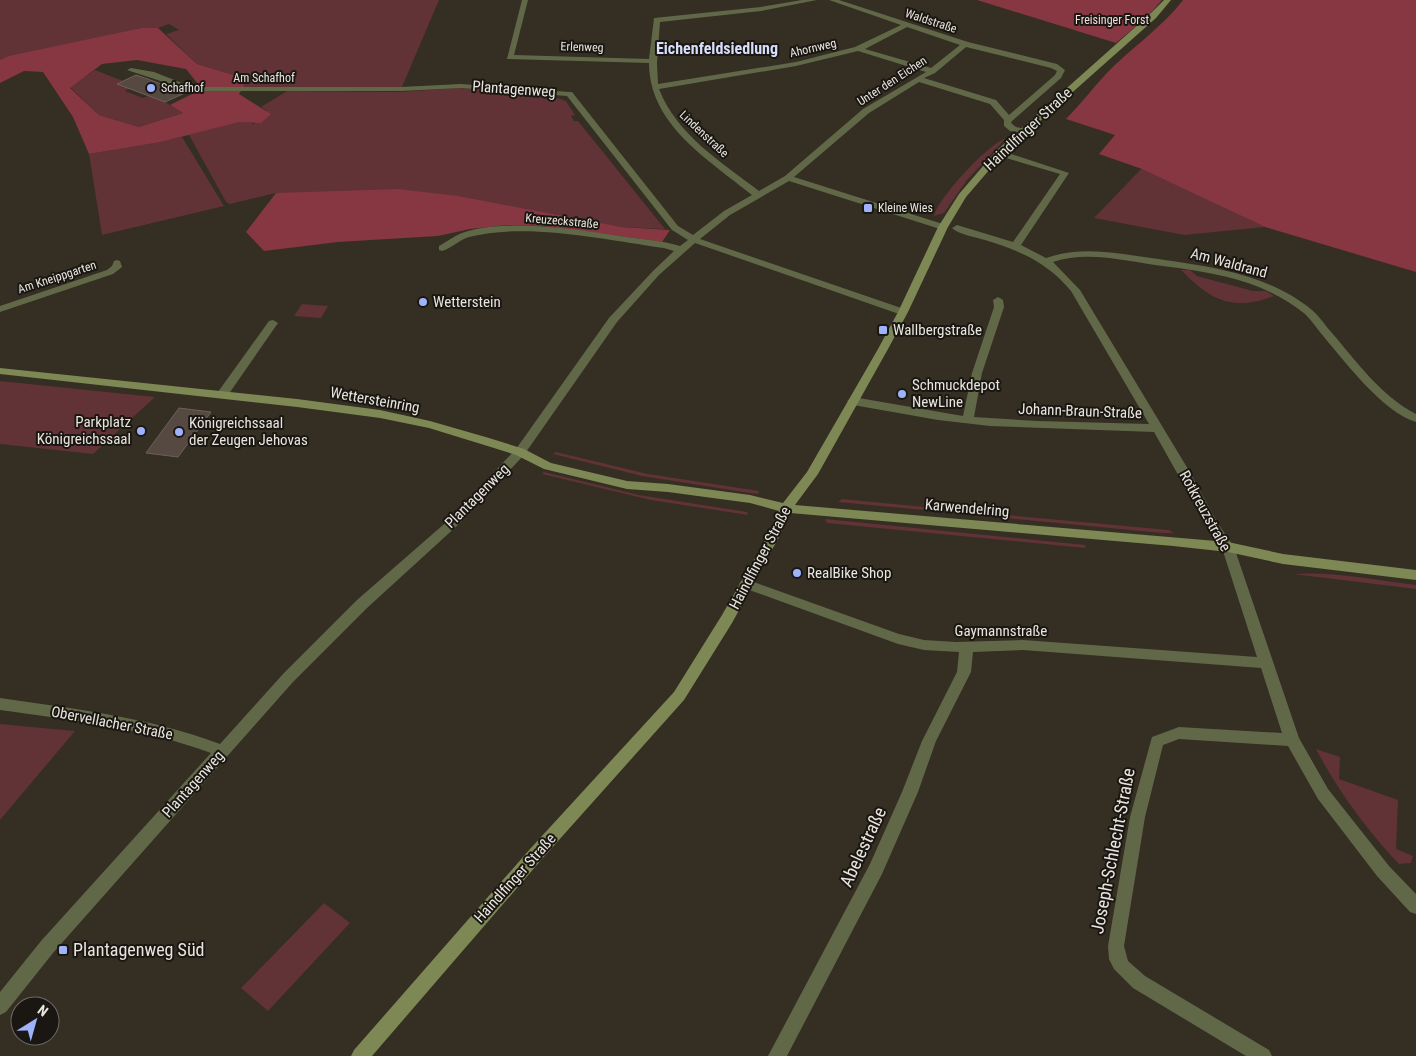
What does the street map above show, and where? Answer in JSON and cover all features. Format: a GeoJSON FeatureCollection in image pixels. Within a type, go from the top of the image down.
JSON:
{"type":"FeatureCollection","features":[{"type":"Feature","properties":{"kind":"street","name":"Erlenweg"},"geometry":{"type":"LineString","coordinates":[[525,0],[510,57],[654,60]]}},
{"type":"Feature","properties":{"kind":"street","name":"Lindenstraße"},"geometry":{"type":"LineString","coordinates":[[757,194],[680,129],[660,105],[654,87],[657,20],[761,9],[814,0]]}},
{"type":"Feature","properties":{"kind":"street","name":"Waldstraße"},"geometry":{"type":"LineString","coordinates":[[832,0],[965,44]]}},
{"type":"Feature","properties":{"kind":"street","name":"Haindlfinger Straße"},"geometry":{"type":"LineString","coordinates":[[360,1056],[536,854],[679,696],[773,537],[786,508],[812,474],[903,312],[943,227],[962,196],[999,153],[1153,16],[1168,0]]}},
{"type":"Feature","properties":{"kind":"street","name":"Ahornweg"},"geometry":{"type":"LineString","coordinates":[[654,87],[761,71],[858,49],[906,25]]}},
{"type":"Feature","properties":{"kind":"street"},"geometry":{"type":"LineString","coordinates":[[965,44],[1054,66],[1061,70],[1058,76],[1008,120]]}},
{"type":"Feature","properties":{"kind":"street","name":"Unter den Eichen"},"geometry":{"type":"LineString","coordinates":[[694,240],[727,213],[757,194],[788,178],[795,170],[866,111],[932,71],[965,44]]}},
{"type":"Feature","properties":{"kind":"street","name":"Ahornweg"},"geometry":{"type":"LineString","coordinates":[[858,49],[932,71]]}},
{"type":"Feature","properties":{"kind":"street","name":"Am Schafhof"},"geometry":{"type":"LineString","coordinates":[[131,70],[151,74],[191,89],[401,89]]}},
{"type":"Feature","properties":{"kind":"street"},"geometry":{"type":"LineString","coordinates":[[918,79],[986,99],[999,107],[1008,120],[1007,124],[1013,129],[1023,132]]}},
{"type":"Feature","properties":{"kind":"street","name":"Plantagenweg"},"geometry":{"type":"LineString","coordinates":[[0,1006],[46,948],[288,678],[362,604],[455,521],[520,452],[613,320],[638,291],[694,240],[675,228],[569,94],[461,86],[401,89]]}},
{"type":"Feature","properties":{"kind":"street"},"geometry":{"type":"LineString","coordinates":[[999,153],[1065,173],[1015,247]]}},
{"type":"Feature","properties":{"kind":"street"},"geometry":{"type":"LineString","coordinates":[[788,178],[943,227]]}},
{"type":"Feature","properties":{"kind":"street","name":"Rotkreuzstraße"},"geometry":{"type":"LineString","coordinates":[[957,228],[1015,247],[1046,261],[1075,290],[1158,428],[1212,526],[1228,548],[1292,740],[1323,794],[1357,839],[1412,897]]}},
{"type":"Feature","properties":{"kind":"street","name":"Kreuzeckstraße"},"geometry":{"type":"LineString","coordinates":[[442,248],[465,236],[501,230],[542,230],[665,245],[681,250]]}},
{"type":"Feature","properties":{"kind":"street"},"geometry":{"type":"LineString","coordinates":[[694,240],[903,312]]}},
{"type":"Feature","properties":{"kind":"street","name":"Am Waldrand"},"geometry":{"type":"LineString","coordinates":[[1046,261],[1060,255],[1074,254],[1117,257],[1204,270],[1240,278],[1268,288],[1288,298],[1309,313],[1379,393],[1410,416],[1416,418]]}},
{"type":"Feature","properties":{"kind":"street","name":"Am Kneippgarten"},"geometry":{"type":"LineString","coordinates":[[0,309],[110,272],[117,267],[117,263]]}},
{"type":"Feature","properties":{"kind":"street"},"geometry":{"type":"LineString","coordinates":[[968,420],[977,373],[999,307],[998,300]]}},
{"type":"Feature","properties":{"kind":"street"},"geometry":{"type":"LineString","coordinates":[[222,395],[273,323]]}},
{"type":"Feature","properties":{"kind":"street","name":"Wettersteinring"},"geometry":{"type":"LineString","coordinates":[[0,371],[380,414],[430,425],[520,452]]}},
{"type":"Feature","properties":{"kind":"street","name":"Johann-Braun-Straße"},"geometry":{"type":"LineString","coordinates":[[853,401],[913,413],[1018,425],[1158,428]]}},
{"type":"Feature","properties":{"kind":"street","name":"Karwendelring"},"geometry":{"type":"LineString","coordinates":[[520,452],[548,466],[627,485],[668,488],[750,499],[786,508],[838,514],[1173,541],[1228,548],[1283,559],[1416,575]]}},
{"type":"Feature","properties":{"kind":"street","name":"Gaymannstraße"},"geometry":{"type":"LineString","coordinates":[[746,584],[898,639],[924,646],[1023,645],[1266,663]]}},
{"type":"Feature","properties":{"kind":"street","name":"Abelestraße"},"geometry":{"type":"LineString","coordinates":[[777,1056],[876,869],[910,792],[929,741],[964,672],[967,647]]}},
{"type":"Feature","properties":{"kind":"street","name":"Obervellacher Straße"},"geometry":{"type":"LineString","coordinates":[[0,704],[107,720],[185,737],[222,751]]}},
{"type":"Feature","properties":{"kind":"street","name":"Joseph-Schlecht-Straße"},"geometry":{"type":"LineString","coordinates":[[1263,1056],[1139,982],[1124,970],[1116,958],[1116,946],[1129,856],[1147,774],[1157,741],[1178,733],[1292,740]]}},
{"type":"Feature","properties":{"kind":"shaded area"},"geometry":{"type":"Polygon","coordinates":[[[0,0],[439,0],[402,87],[243,88],[237,76],[197,64],[166,34],[179,30],[169,24],[158,28],[141,28],[0,60],[0,0]]]}},
{"type":"Feature","properties":{"kind":"shaded area"},"geometry":{"type":"Polygon","coordinates":[[[95,70],[123,81],[117,84],[130,88],[125,91],[143,98],[149,96],[165,102],[183,113],[139,127],[99,115],[70,87],[95,70]]]}},
{"type":"Feature","properties":{"kind":"shaded area"},"geometry":{"type":"Polygon","coordinates":[[[458,88],[542,93],[566,101],[575,115],[571,116],[574,121],[578,121],[665,229],[621,227],[276,193],[230,204],[226,202],[189,135],[231,123],[248,122],[254,124],[267,111],[261,107],[287,91],[398,92],[458,88]]]}},
{"type":"Feature","properties":{"kind":"shaded area"},"geometry":{"type":"Polygon","coordinates":[[[182,137],[224,206],[102,235],[89,154],[182,137]]]}},
{"type":"Feature","properties":{"kind":"shaded area"},"geometry":{"type":"Polygon","coordinates":[[[1006,138],[967,180],[944,213],[934,216],[944,197],[965,172],[988,150],[1006,138]]]}},
{"type":"Feature","properties":{"kind":"shaded area"},"geometry":{"type":"Polygon","coordinates":[[[1142,168],[1265,227],[1184,235],[1094,218],[1142,168]]]}},
{"type":"Feature","properties":{"kind":"shaded area"},"geometry":{"type":"Polygon","coordinates":[[[1181,270],[1190,270],[1197,276],[1253,291],[1266,291],[1274,296],[1246,303],[1234,303],[1223,300],[1212,296],[1202,289],[1181,270]]]}},
{"type":"Feature","properties":{"kind":"shaded area"},"geometry":{"type":"Polygon","coordinates":[[[302,304],[328,306],[321,318],[294,316],[302,304]]]}},
{"type":"Feature","properties":{"kind":"shaded area"},"geometry":{"type":"Polygon","coordinates":[[[0,381],[155,397],[93,454],[0,444],[0,381]]]}},
{"type":"Feature","properties":{"kind":"shaded area"},"geometry":{"type":"Polygon","coordinates":[[[556,452],[648,474],[759,491],[758,494],[750,493],[642,476],[553,454],[556,452]]]}},
{"type":"Feature","properties":{"kind":"shaded area"},"geometry":{"type":"Polygon","coordinates":[[[544,472],[639,495],[747,512],[748,515],[651,500],[542,474],[544,472]]]}},
{"type":"Feature","properties":{"kind":"shaded area"},"geometry":{"type":"Polygon","coordinates":[[[842,499],[966,511],[967,514],[838,502],[842,499]]]}},
{"type":"Feature","properties":{"kind":"shaded area"},"geometry":{"type":"Polygon","coordinates":[[[984,513],[1169,530],[1174,533],[985,516],[984,513]]]}},
{"type":"Feature","properties":{"kind":"shaded area"},"geometry":{"type":"Polygon","coordinates":[[[825,519],[1085,545],[1086,548],[827,523],[825,519]]]}},
{"type":"Feature","properties":{"kind":"shaded area"},"geometry":{"type":"Polygon","coordinates":[[[1293,574],[1354,576],[1416,585],[1416,589],[1293,574]]]}},
{"type":"Feature","properties":{"kind":"shaded area"},"geometry":{"type":"Polygon","coordinates":[[[0,724],[75,731],[0,820],[0,724]]]}},
{"type":"Feature","properties":{"kind":"shaded area"},"geometry":{"type":"Polygon","coordinates":[[[1316,749],[1340,757],[1339,779],[1398,800],[1396,849],[1413,856],[1411,863],[1399,864],[1375,837],[1343,795],[1316,749]]]}},
{"type":"Feature","properties":{"kind":"shaded area"},"geometry":{"type":"Polygon","coordinates":[[[324,903],[350,923],[268,1011],[241,988],[324,903]]]}},
{"type":"Feature","properties":{"kind":"green space","name":"Freisinger Forst"},"geometry":{"type":"Polygon","coordinates":[[[977,0],[1162,0],[1148,16],[1116,43],[977,0]]]}},
{"type":"Feature","properties":{"kind":"green space"},"geometry":{"type":"Polygon","coordinates":[[[1183,0],[1416,0],[1416,272],[1265,227],[1142,169],[1099,154],[1115,135],[1066,119],[1105,75],[1155,30],[1183,0]]]}},
{"type":"Feature","properties":{"kind":"green space"},"geometry":{"type":"Polygon","coordinates":[[[141,28],[158,28],[197,64],[237,76],[244,86],[239,94],[271,114],[261,123],[239,122],[161,142],[89,154],[73,117],[43,72],[24,71],[0,83],[0,60],[9,56],[141,28]],[[137,60],[102,64],[70,88],[99,115],[139,127],[183,113],[170,105],[202,89],[186,69],[137,60]]]}},
{"type":"Feature","properties":{"kind":"green space"},"geometry":{"type":"Polygon","coordinates":[[[398,189],[458,196],[621,227],[670,230],[662,242],[544,226],[507,225],[470,229],[438,236],[338,242],[264,251],[246,232],[276,193],[398,189]]]}},
{"type":"Feature","properties":{"kind":"building","name":"Schafhof"},"geometry":{"type":"Polygon","coordinates":[[[136,75],[185,93],[165,102],[117,84],[136,75]]]}},
{"type":"Feature","properties":{"kind":"building","name":"Königreichssaal der Zeugen Jehovas"},"geometry":{"type":"Polygon","coordinates":[[[179,408],[211,412],[178,457],[146,453],[179,408]]]}},
{"type":"Feature","properties":{"kind":"place","name":"Schafhof"},"geometry":{"type":"Point","coordinates":[151,88]}},
{"type":"Feature","properties":{"kind":"place","name":"Kleine Wies"},"geometry":{"type":"Point","coordinates":[868,208]}},
{"type":"Feature","properties":{"kind":"place","name":"Wetterstein"},"geometry":{"type":"Point","coordinates":[423,302]}},
{"type":"Feature","properties":{"kind":"place","name":"Wallbergstraße"},"geometry":{"type":"Point","coordinates":[883,330]}},
{"type":"Feature","properties":{"kind":"place","name":"Schmuckdepot NewLine"},"geometry":{"type":"Point","coordinates":[902,394]}},
{"type":"Feature","properties":{"kind":"place","name":"Parkplatz Königreichssaal"},"geometry":{"type":"Point","coordinates":[141,431]}},
{"type":"Feature","properties":{"kind":"place","name":"Königreichssaal der Zeugen Jehovas"},"geometry":{"type":"Point","coordinates":[179,432]}},
{"type":"Feature","properties":{"kind":"place","name":"RealBike Shop"},"geometry":{"type":"Point","coordinates":[797,573]}},
{"type":"Feature","properties":{"kind":"place","name":"Plantagenweg Süd"},"geometry":{"type":"Point","coordinates":[63,950]}},
{"type":"Feature","properties":{"kind":"district","name":"Eichenfeldsiedlung"},"geometry":{"type":"Point","coordinates":[717,48]}}]}
